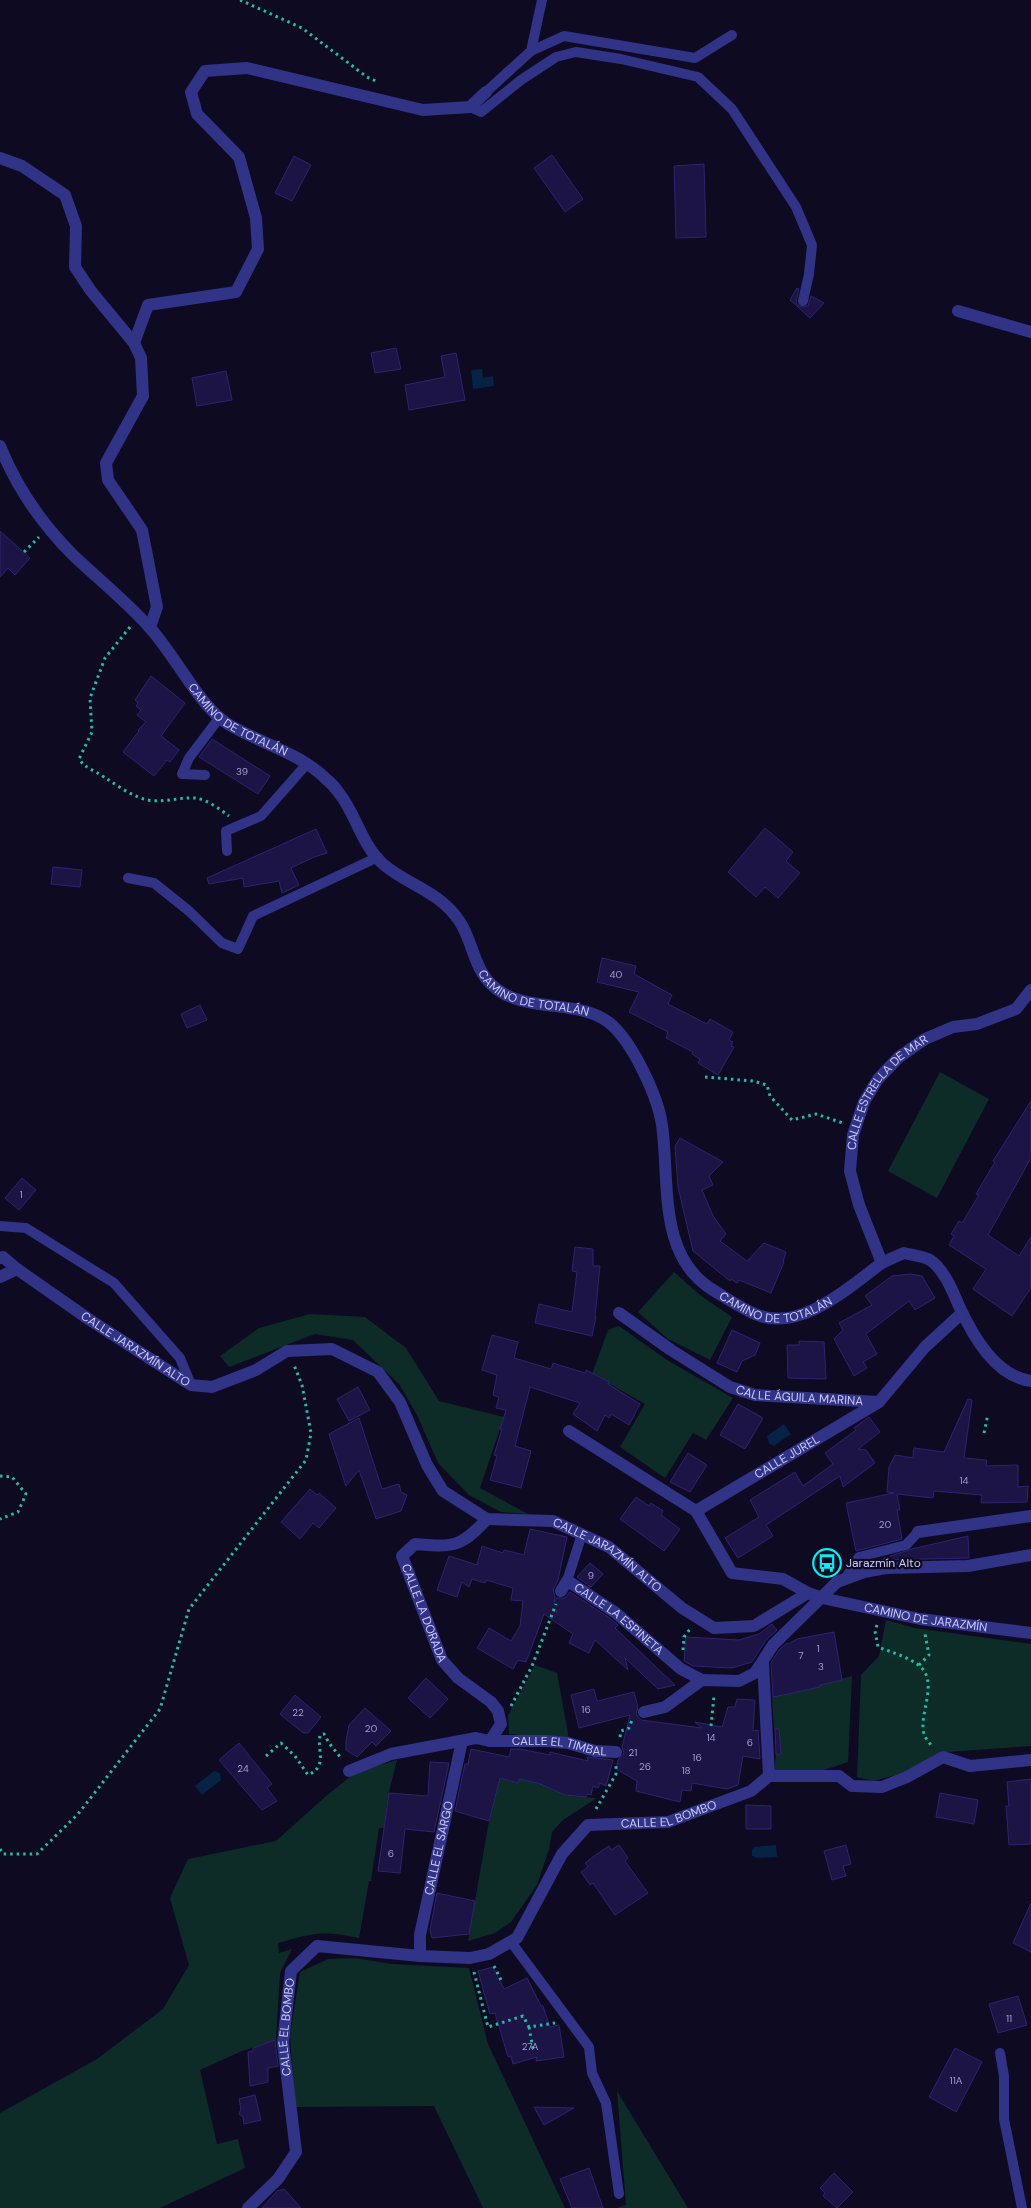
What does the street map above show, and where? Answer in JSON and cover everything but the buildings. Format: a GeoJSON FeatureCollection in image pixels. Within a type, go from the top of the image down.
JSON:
{"type":"FeatureCollection","features":[{"type":"Feature","properties":{"kind":"street"},"geometry":{"type":"LineString","coordinates":[[134,343],[148,305],[236,292],[258,249],[256,218],[239,157],[197,114],[191,92],[205,71],[248,68],[423,110],[470,107],[486,92]]}},
{"type":"Feature","properties":{"kind":"street"},"geometry":{"type":"LineString","coordinates":[[0,158],[22,166],[65,195],[76,226],[75,266],[90,291],[134,343],[141,358],[143,396],[106,463],[108,480],[142,530],[158,607],[145,623]]}},
{"type":"Feature","properties":{"kind":"street"},"geometry":{"type":"LineString","coordinates":[[958,311],[1031,332]]}},
{"type":"Feature","properties":{"kind":"street","name":"CAMINO DE TOTALÁN"},"geometry":{"type":"LineString","coordinates":[[0,446],[16,480],[49,528],[71,553],[145,623],[212,709],[226,723],[320,773],[340,794],[382,863],[445,904],[460,922],[490,984],[512,998],[598,1014],[614,1027],[644,1072],[661,1121],[668,1208],[676,1247],[687,1268],[709,1288],[758,1316],[783,1318],[816,1309],[847,1291],[882,1263],[904,1253],[930,1260],[947,1280],[962,1313],[985,1351],[1006,1372],[1031,1382]]}},
{"type":"Feature","properties":{"kind":"street","name":"CALLE ESTRELLA DE MAR"},"geometry":{"type":"LineString","coordinates":[[882,1263],[859,1205],[850,1171],[853,1135],[864,1102],[878,1078],[899,1057],[925,1039],[953,1026],[977,1024],[1016,1009],[1031,990]]}},
{"type":"Feature","properties":{"kind":"street","name":"CALLE JARAZMÍN ALTO"},"geometry":{"type":"LineString","coordinates":[[0,1258],[3,1258],[90,1320],[191,1385],[212,1387],[256,1370],[288,1351],[332,1349],[378,1372],[400,1402],[427,1465],[443,1490],[487,1518],[553,1520],[609,1547],[682,1608],[714,1628],[754,1626],[808,1593]]}},
{"type":"Feature","properties":{"kind":"street"},"geometry":{"type":"LineString","coordinates":[[0,1277],[17,1269]]}},
{"type":"Feature","properties":{"kind":"street","name":"CALLE ÁGUILA MARINA"},"geometry":{"type":"LineString","coordinates":[[620,1313],[730,1388],[755,1395],[879,1402],[925,1347],[962,1313]]}},
{"type":"Feature","properties":{"kind":"street","name":"CALLE JUREL"},"geometry":{"type":"LineString","coordinates":[[696,1511],[879,1402]]}},
{"type":"Feature","properties":{"kind":"street"},"geometry":{"type":"LineString","coordinates":[[569,1431],[696,1511],[732,1573],[783,1579],[808,1593],[822,1598]]}},
{"type":"Feature","properties":{"kind":"street"},"geometry":{"type":"LineString","coordinates":[[918,1532],[1031,1516]]}},
{"type":"Feature","properties":{"kind":"street","name":"CALLE LA DORADA"},"geometry":{"type":"LineString","coordinates":[[487,1518],[470,1538],[450,1546],[415,1544],[402,1556],[442,1660],[458,1678],[491,1702],[498,1711],[501,1724]]}},
{"type":"Feature","properties":{"kind":"street"},"geometry":{"type":"LineString","coordinates":[[644,1712],[666,1708],[702,1680],[739,1680],[755,1673],[773,1645],[837,1582],[864,1572],[886,1568],[968,1566],[1031,1555]]}},
{"type":"Feature","properties":{"kind":"street","name":"CALLE LA ESPINETA"},"geometry":{"type":"LineString","coordinates":[[564,1586],[616,1613],[681,1669],[702,1680]]}},
{"type":"Feature","properties":{"kind":"street","name":"CAMINO DE JARAZMÍN"},"geometry":{"type":"LineString","coordinates":[[822,1598],[920,1619],[1031,1633]]}},
{"type":"Feature","properties":{"kind":"street"},"geometry":{"type":"LineString","coordinates":[[763,1663],[769,1776],[839,1776],[852,1786],[882,1787],[906,1777],[943,1757],[970,1766],[1031,1760]]}},
{"type":"Feature","properties":{"kind":"street"},"geometry":{"type":"LineString","coordinates":[[490,1741],[501,1724]]}},
{"type":"Feature","properties":{"kind":"street","name":"CALLE EL TIMBAL"},"geometry":{"type":"LineString","coordinates":[[354,1769],[391,1754],[476,1738],[490,1741],[568,1743],[595,1751],[616,1752]]}},
{"type":"Feature","properties":{"kind":"street","name":"CALLE EL SARGO"},"geometry":{"type":"LineString","coordinates":[[420,1956],[420,1934],[462,1741]]}},
{"type":"Feature","properties":{"kind":"street","name":"CALLE EL BOMBO"},"geometry":{"type":"LineString","coordinates":[[248,2208],[278,2178],[296,2152],[283,2043],[291,1971],[318,1946],[420,1956],[470,1958],[489,1954],[516,1938],[562,1854],[588,1825],[668,1822],[751,1792],[769,1776]]}},
{"type":"Feature","properties":{"kind":"lane"},"geometry":{"type":"LineString","coordinates":[[531,51],[542,0]]}},
{"type":"Feature","properties":{"kind":"lane"},"geometry":{"type":"LineString","coordinates":[[486,92],[531,51],[564,36],[695,58],[732,35]]}},
{"type":"Feature","properties":{"kind":"lane"},"geometry":{"type":"LineString","coordinates":[[470,107],[481,112],[521,80],[556,57],[576,52],[620,59],[698,76],[732,109],[796,207],[812,245],[810,274],[803,301]]}},
{"type":"Feature","properties":{"kind":"lane"},"geometry":{"type":"LineString","coordinates":[[205,774],[182,774],[189,758],[220,717]]}},
{"type":"Feature","properties":{"kind":"lane"},"geometry":{"type":"LineString","coordinates":[[227,851],[226,830],[261,816],[306,765]]}},
{"type":"Feature","properties":{"kind":"lane"},"geometry":{"type":"LineString","coordinates":[[128,878],[154,883],[189,911],[222,944],[238,949],[253,916],[378,857]]}},
{"type":"Feature","properties":{"kind":"lane"},"geometry":{"type":"LineString","coordinates":[[0,1226],[26,1228],[114,1283],[180,1358],[191,1385]]}},
{"type":"Feature","properties":{"kind":"lane"},"geometry":{"type":"LineString","coordinates":[[845,1579],[859,1557],[906,1545],[918,1532]]}},
{"type":"Feature","properties":{"kind":"lane"},"geometry":{"type":"LineString","coordinates":[[564,1586],[582,1534]]}},
{"type":"Feature","properties":{"kind":"lane"},"geometry":{"type":"LineString","coordinates":[[511,1942],[589,2047],[592,2074],[606,2103],[619,2194]]}},
{"type":"Feature","properties":{"kind":"lane"},"geometry":{"type":"LineString","coordinates":[[1000,2052],[1004,2076],[1004,2119],[1022,2208]]}},
{"type":"Feature","properties":{"kind":"path"},"geometry":{"type":"LineString","coordinates":[[240,0],[302,28],[367,77],[384,84]]}},
{"type":"Feature","properties":{"kind":"path"},"geometry":{"type":"LineString","coordinates":[[24,552],[40,535]]}},
{"type":"Feature","properties":{"kind":"path"},"geometry":{"type":"LineString","coordinates":[[145,623],[128,628],[105,658],[90,698],[92,732],[79,759],[85,768],[100,774],[124,790],[148,800],[171,801],[196,798],[219,808],[238,825]]}},
{"type":"Feature","properties":{"kind":"path"},"geometry":{"type":"LineString","coordinates":[[705,1077],[752,1081],[767,1085],[770,1096],[792,1120],[816,1114],[856,1126]]}},
{"type":"Feature","properties":{"kind":"path"},"geometry":{"type":"LineString","coordinates":[[0,1849],[3,1854],[37,1854],[78,1814],[160,1708],[189,1609],[306,1460],[311,1433],[302,1385],[288,1351]]}},
{"type":"Feature","properties":{"kind":"path"},"geometry":{"type":"LineString","coordinates":[[984,1434],[988,1414]]}},
{"type":"Feature","properties":{"kind":"path"},"geometry":{"type":"LineString","coordinates":[[0,1476],[12,1476],[26,1494],[18,1512],[0,1519]]}},
{"type":"Feature","properties":{"kind":"path","name":"CALLE LA ESPINETA"},"geometry":{"type":"LineString","coordinates":[[501,1724],[532,1666],[564,1586]]}},
{"type":"Feature","properties":{"kind":"path"},"geometry":{"type":"LineString","coordinates":[[882,1610],[876,1631],[878,1647],[919,1665],[927,1678],[928,1696],[924,1714],[924,1733],[935,1751],[943,1757]]}},
{"type":"Feature","properties":{"kind":"path"},"geometry":{"type":"LineString","coordinates":[[681,1669],[684,1637],[698,1618]]}},
{"type":"Feature","properties":{"kind":"path"},"geometry":{"type":"LineString","coordinates":[[919,1665],[929,1655],[928,1643],[920,1619]]}},
{"type":"Feature","properties":{"kind":"path"},"geometry":{"type":"LineString","coordinates":[[711,1726],[714,1692]]}},
{"type":"Feature","properties":{"kind":"path","name":"CALLE EL TIMBAL"},"geometry":{"type":"LineString","coordinates":[[616,1752],[621,1731],[629,1728],[632,1719],[644,1712]]}},
{"type":"Feature","properties":{"kind":"path"},"geometry":{"type":"LineString","coordinates":[[266,1756],[281,1743],[295,1756],[308,1775],[316,1772],[320,1765],[321,1756],[320,1735],[324,1734],[345,1762],[354,1769]]}},
{"type":"Feature","properties":{"kind":"path"},"geometry":{"type":"LineString","coordinates":[[588,1825],[616,1774],[616,1752]]}},
{"type":"Feature","properties":{"kind":"path"},"geometry":{"type":"LineString","coordinates":[[470,1958],[488,2028],[523,2016],[529,2027],[533,2049]]}},
{"type":"Feature","properties":{"kind":"path"},"geometry":{"type":"LineString","coordinates":[[494,1967],[502,1980]]}},
{"type":"Feature","properties":{"kind":"path"},"geometry":{"type":"LineString","coordinates":[[529,2027],[570,2021]]}},
{"type":"Feature","properties":{"kind":"green space"},"geometry":{"type":"Polygon","coordinates":[[[940,1072],[989,1099],[937,1198],[888,1171],[940,1072]]]}},
{"type":"Feature","properties":{"kind":"green space"},"geometry":{"type":"Polygon","coordinates":[[[674,1272],[700,1295],[732,1317],[710,1360],[668,1339],[638,1312],[674,1272]]]}},
{"type":"Feature","properties":{"kind":"green space"},"geometry":{"type":"Polygon","coordinates":[[[310,1314],[365,1317],[406,1348],[439,1401],[504,1417],[480,1488],[528,1514],[501,1512],[469,1495],[438,1463],[417,1415],[399,1384],[353,1340],[315,1334],[229,1367],[220,1356],[259,1328],[310,1314]]]}},
{"type":"Feature","properties":{"kind":"green space"},"geometry":{"type":"Polygon","coordinates":[[[619,1326],[667,1360],[733,1398],[706,1440],[693,1433],[665,1478],[620,1447],[645,1404],[592,1374],[608,1330],[619,1326]]]}},
{"type":"Feature","properties":{"kind":"green space"},"geometry":{"type":"Polygon","coordinates":[[[886,1620],[915,1628],[1031,1644],[1031,1746],[947,1752],[904,1773],[873,1781],[857,1777],[861,1675],[879,1656],[886,1620]]]}},
{"type":"Feature","properties":{"kind":"green space"},"geometry":{"type":"Polygon","coordinates":[[[535,1665],[557,1673],[569,1739],[509,1734],[508,1716],[535,1665]]]}},
{"type":"Feature","properties":{"kind":"green space"},"geometry":{"type":"Polygon","coordinates":[[[852,1676],[848,1762],[824,1770],[774,1772],[776,1755],[781,1754],[779,1729],[774,1729],[772,1697],[820,1687],[820,1685],[852,1676]]]}},
{"type":"Feature","properties":{"kind":"green space"},"geometry":{"type":"Polygon","coordinates":[[[397,1760],[388,1796],[384,1828],[379,1828],[371,1881],[369,1881],[359,1938],[326,1933],[278,1943],[279,1953],[292,1949],[280,1973],[276,2040],[242,2051],[200,2070],[217,2144],[238,2139],[245,2168],[160,2208],[0,2208],[0,2113],[97,2059],[163,2009],[189,1965],[170,1898],[188,1859],[276,1841],[351,1776],[360,1771],[397,1760]]]}},
{"type":"Feature","properties":{"kind":"green space"},"geometry":{"type":"Polygon","coordinates":[[[500,1778],[517,1783],[519,1779],[537,1782],[570,1796],[597,1798],[563,1820],[552,1832],[549,1849],[537,1885],[511,1922],[495,1933],[468,1941],[489,1821],[500,1778]]]}},
{"type":"Feature","properties":{"kind":"green space"},"geometry":{"type":"Polygon","coordinates":[[[355,1958],[392,1964],[469,1968],[488,2044],[565,2208],[483,2208],[434,2106],[295,2107],[290,2035],[300,1972],[328,1959],[355,1958]]]}},
{"type":"Feature","properties":{"kind":"green space"},"geometry":{"type":"Polygon","coordinates":[[[617,2091],[688,2208],[617,2208],[626,2205],[617,2091]]]}},
{"type":"Feature","properties":{"kind":"water"},"geometry":{"type":"Polygon","coordinates":[[[482,369],[483,378],[493,376],[494,386],[473,389],[471,370],[482,369]]]}},
{"type":"Feature","properties":{"kind":"water"},"geometry":{"type":"Polygon","coordinates":[[[784,1424],[791,1434],[774,1446],[769,1444],[767,1436],[784,1424]]]}},
{"type":"Feature","properties":{"kind":"water"},"geometry":{"type":"Polygon","coordinates":[[[214,1771],[220,1773],[221,1780],[202,1795],[195,1786],[214,1771]]]}},
{"type":"Feature","properties":{"kind":"water"},"geometry":{"type":"Polygon","coordinates":[[[776,1845],[777,1857],[758,1858],[752,1856],[754,1847],[776,1845]]]}},
{"type":"Feature","properties":{"kind":"place","name":"Jarazmín Alto"},"geometry":{"type":"Point","coordinates":[827,1563]}}]}
